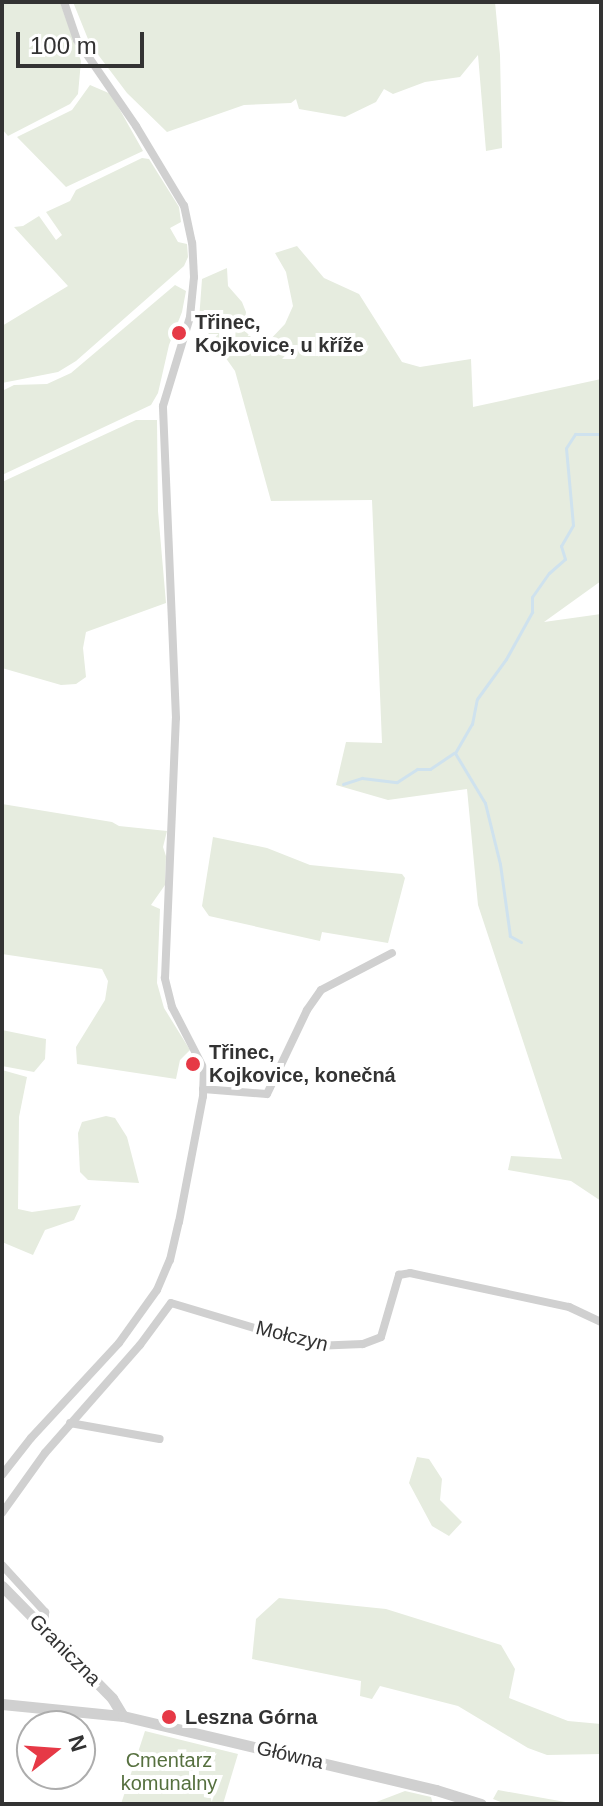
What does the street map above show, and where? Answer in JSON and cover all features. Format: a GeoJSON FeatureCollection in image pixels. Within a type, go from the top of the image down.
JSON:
{"type":"FeatureCollection","features":[{"type":"Feature","properties":{"kind":"street"},"geometry":{"type":"LineString","coordinates":[[2,1475],[31,1438],[119,1343],[157,1290],[170,1260],[179,1222],[204,1069],[172,1007],[165,978],[176,718],[163,406],[190,317],[194,277],[191,233],[184,206],[136,126],[77,40],[64,2]]}},
{"type":"Feature","properties":{"kind":"street"},"geometry":{"type":"LineString","coordinates":[[203,1089],[267,1094],[307,1010],[321,990],[392,953]]}},
{"type":"Feature","properties":{"kind":"street","name":"Mołczyn"},"geometry":{"type":"LineString","coordinates":[[2,1513],[70,1423],[140,1345],[171,1303],[330,1348],[363,1344],[381,1337],[396,1285],[404,1274],[569,1307],[601,1322]]}},
{"type":"Feature","properties":{"kind":"street"},"geometry":{"type":"LineString","coordinates":[[70,1423],[160,1439]]}},
{"type":"Feature","properties":{"kind":"street"},"geometry":{"type":"LineString","coordinates":[[2,1565],[45,1612],[45,1630]]}},
{"type":"Feature","properties":{"kind":"street","name":"Graniczna"},"geometry":{"type":"LineString","coordinates":[[2,1586],[112,1698],[123,1716]]}},
{"type":"Feature","properties":{"kind":"street","name":"Główna"},"geometry":{"type":"LineString","coordinates":[[2,1704],[123,1716],[436,1790],[481,1804]]}},
{"type":"Feature","properties":{"kind":"green space"},"geometry":{"type":"Polygon","coordinates":[[[2,2],[60,2],[81,61],[78,94],[70,104],[8,136],[2,129],[2,2]]]}},
{"type":"Feature","properties":{"kind":"green space"},"geometry":{"type":"Polygon","coordinates":[[[73,2],[495,2],[500,55],[502,148],[486,151],[478,55],[460,77],[425,82],[393,94],[384,89],[376,102],[345,117],[299,109],[296,99],[291,103],[244,105],[167,132],[127,93],[90,44],[73,2]]]}},
{"type":"Feature","properties":{"kind":"green space"},"geometry":{"type":"Polygon","coordinates":[[[90,85],[111,94],[143,151],[66,187],[17,137],[72,110],[90,85]]]}},
{"type":"Feature","properties":{"kind":"green space"},"geometry":{"type":"Polygon","coordinates":[[[142,158],[149,159],[179,207],[181,222],[170,228],[178,242],[187,244],[188,257],[184,266],[76,361],[58,372],[2,383],[2,326],[68,286],[14,227],[23,226],[39,216],[56,240],[62,235],[46,212],[70,201],[76,190],[142,158]]]}},
{"type":"Feature","properties":{"kind":"green space"},"geometry":{"type":"Polygon","coordinates":[[[297,246],[324,278],[359,294],[402,362],[420,367],[471,359],[473,407],[601,379],[601,581],[544,622],[601,614],[601,1201],[571,1181],[508,1170],[511,1156],[562,1159],[478,905],[467,789],[388,800],[336,785],[346,742],[382,743],[372,500],[271,501],[235,371],[199,320],[202,279],[227,268],[228,286],[242,302],[246,312],[244,330],[255,341],[266,344],[285,324],[293,306],[286,272],[275,253],[297,246]]]}},
{"type":"Feature","properties":{"kind":"green space"},"geometry":{"type":"Polygon","coordinates":[[[175,285],[186,291],[182,312],[169,345],[158,393],[151,405],[2,475],[2,391],[14,385],[47,384],[71,373],[175,285]]]}},
{"type":"Feature","properties":{"kind":"green space"},"geometry":{"type":"Polygon","coordinates":[[[136,420],[157,420],[158,511],[166,603],[86,632],[83,648],[86,677],[76,684],[61,685],[2,668],[2,482],[136,420]]]}},
{"type":"Feature","properties":{"kind":"green space"},"geometry":{"type":"Polygon","coordinates":[[[2,804],[112,822],[119,826],[167,831],[163,847],[166,856],[165,885],[151,905],[160,909],[157,983],[164,1008],[190,1050],[180,1060],[176,1079],[77,1064],[76,1047],[105,1000],[108,981],[102,969],[2,954],[2,804]]]}},
{"type":"Feature","properties":{"kind":"green space"},"geometry":{"type":"Polygon","coordinates":[[[213,837],[267,848],[310,865],[402,874],[405,878],[388,943],[322,932],[320,941],[209,916],[202,906],[213,837]]]}},
{"type":"Feature","properties":{"kind":"green space"},"geometry":{"type":"Polygon","coordinates":[[[2,1030],[46,1039],[45,1059],[34,1072],[2,1066],[2,1030]]]}},
{"type":"Feature","properties":{"kind":"green space"},"geometry":{"type":"Polygon","coordinates":[[[2,1070],[27,1077],[19,1117],[18,1209],[32,1212],[81,1205],[74,1220],[45,1230],[33,1255],[2,1242],[2,1070]]]}},
{"type":"Feature","properties":{"kind":"green space"},"geometry":{"type":"Polygon","coordinates":[[[106,1116],[115,1118],[127,1137],[139,1183],[88,1180],[80,1172],[78,1133],[82,1122],[106,1116]]]}},
{"type":"Feature","properties":{"kind":"green space"},"geometry":{"type":"Polygon","coordinates":[[[417,1457],[429,1459],[442,1479],[440,1500],[462,1522],[449,1536],[432,1526],[409,1483],[417,1457]]]}},
{"type":"Feature","properties":{"kind":"green space"},"geometry":{"type":"Polygon","coordinates":[[[279,1598],[386,1609],[501,1645],[515,1669],[509,1698],[568,1721],[601,1724],[601,1754],[547,1755],[528,1748],[458,1706],[380,1686],[372,1699],[360,1696],[361,1681],[252,1659],[256,1619],[279,1598]]]}},
{"type":"Feature","properties":{"kind":"green space","name":"Cmentarz komunalny"},"geometry":{"type":"Polygon","coordinates":[[[145,1731],[238,1754],[223,1804],[121,1804],[145,1731]]]}},
{"type":"Feature","properties":{"kind":"green space"},"geometry":{"type":"Polygon","coordinates":[[[498,1790],[574,1804],[506,1804],[493,1799],[498,1790]]]}},
{"type":"Feature","properties":{"kind":"green space"},"geometry":{"type":"Polygon","coordinates":[[[405,1791],[431,1797],[433,1804],[371,1804],[405,1791]]]}},
{"type":"Feature","properties":{"kind":"waterway"},"geometry":{"type":"LineString","coordinates":[[521,942],[510,936],[500,864],[485,803],[455,753],[472,724],[477,699],[506,659],[532,612],[532,597],[549,573],[565,559],[561,546],[573,525],[566,448],[575,434],[601,434]]}},
{"type":"Feature","properties":{"kind":"waterway"},"geometry":{"type":"LineString","coordinates":[[343,784],[362,778],[397,782],[417,769],[430,769],[454,753]]}},
{"type":"Feature","properties":{"kind":"place","name":"Třinec, Kojkovice, u kříže"},"geometry":{"type":"Point","coordinates":[179,333]}},
{"type":"Feature","properties":{"kind":"place","name":"Třinec, Kojkovice, konečná"},"geometry":{"type":"Point","coordinates":[193,1064]}},
{"type":"Feature","properties":{"kind":"place","name":"Leszna Górna"},"geometry":{"type":"Point","coordinates":[169,1717]}}]}
